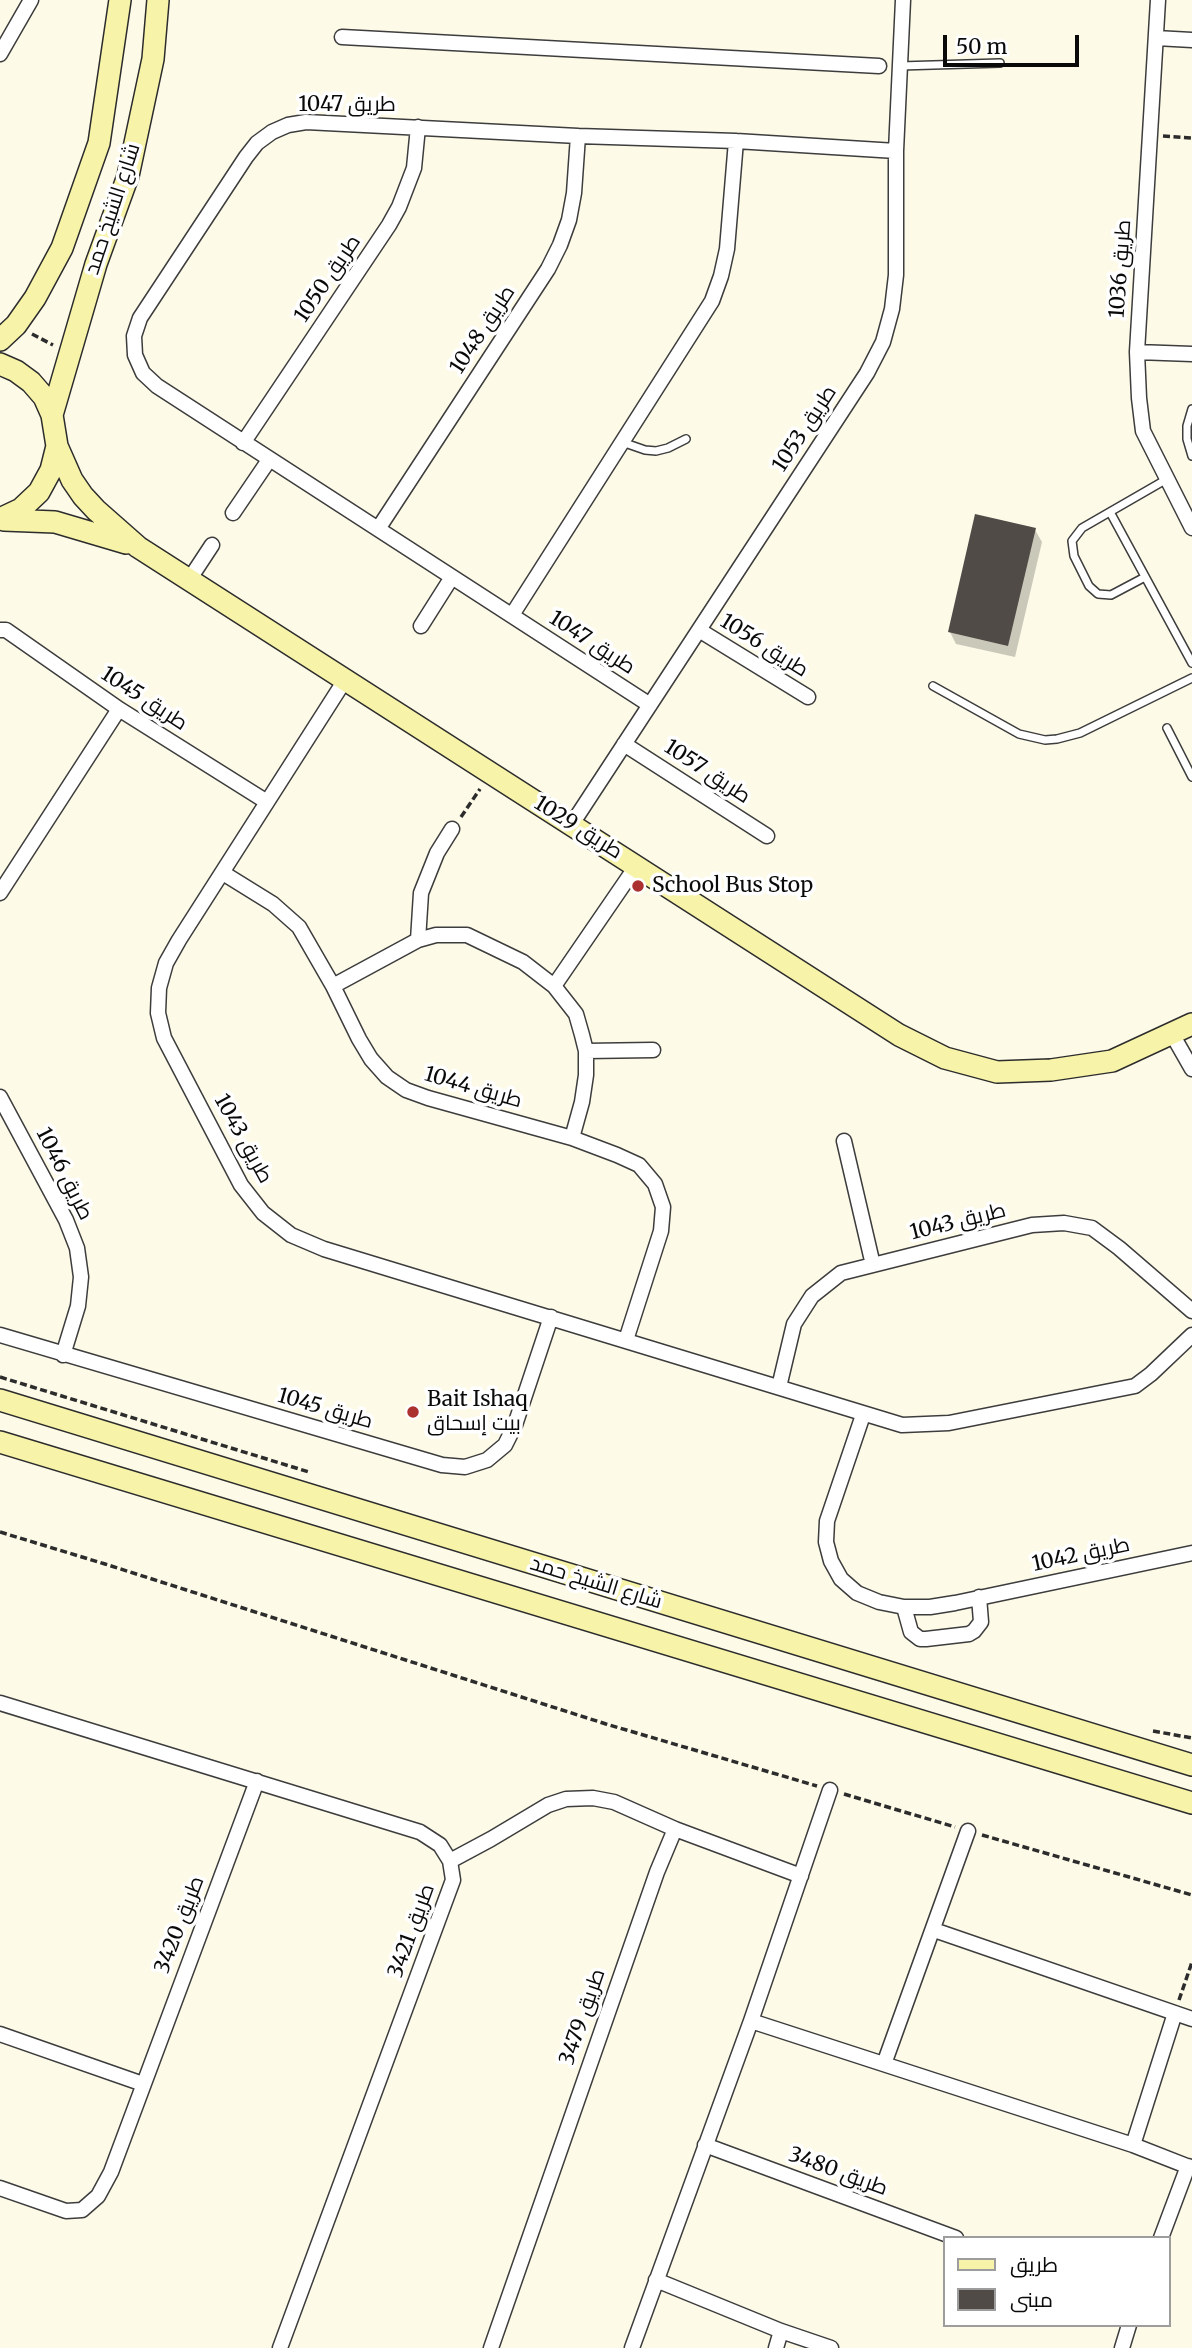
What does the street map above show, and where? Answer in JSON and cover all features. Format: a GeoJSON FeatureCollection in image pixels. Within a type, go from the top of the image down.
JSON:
{"type":"FeatureCollection","features":[{"type":"Feature","properties":{"kind":"main road","name":"شارع الشيخ حمد"},"geometry":{"type":"LineString","coordinates":[[0,340],[16,325],[36,298],[62,248],[99,143],[120,0]]}},
{"type":"Feature","properties":{"kind":"main road","name":"شارع الشيخ حمد"},"geometry":{"type":"LineString","coordinates":[[52,415],[96,264],[128,176],[153,59],[158,0]]}},
{"type":"Feature","properties":{"kind":"main road"},"geometry":{"type":"LineString","coordinates":[[0,364],[31,382],[44,397],[52,415],[57,446],[51,470],[39,492],[21,509],[0,520]]}},
{"type":"Feature","properties":{"kind":"main road","name":"طريق 1029"},"geometry":{"type":"LineString","coordinates":[[57,446],[72,481],[83,496],[138,547],[899,1035],[945,1058],[997,1072],[1051,1070],[1112,1061],[1192,1024]]}},
{"type":"Feature","properties":{"kind":"main road","name":"طريق 1029"},"geometry":{"type":"LineString","coordinates":[[0,520],[55,522],[83,528],[138,547]]}},
{"type":"Feature","properties":{"kind":"main road","name":"شارع الشيخ حمد"},"geometry":{"type":"LineString","coordinates":[[0,1400],[1192,1765]]}},
{"type":"Feature","properties":{"kind":"main road","name":"شارع الشيخ حمد"},"geometry":{"type":"LineString","coordinates":[[0,1442],[1192,1802]]}},
{"type":"Feature","properties":{"kind":"main road"},"geometry":{"type":"LineString","coordinates":[[1147,1752],[1192,1752]]}},
{"type":"Feature","properties":{"kind":"street"},"geometry":{"type":"LineString","coordinates":[[0,54],[32,0]]}},
{"type":"Feature","properties":{"kind":"street","name":"طريق 1053"},"geometry":{"type":"LineString","coordinates":[[572,824],[867,373],[883,342],[892,309],[896,275],[897,151],[903,0]]}},
{"type":"Feature","properties":{"kind":"street","name":"طريق 1036"},"geometry":{"type":"LineString","coordinates":[[1158,0],[1137,352],[1139,398],[1143,431],[1192,528]]}},
{"type":"Feature","properties":{"kind":"street"},"geometry":{"type":"LineString","coordinates":[[342,37],[879,66]]}},
{"type":"Feature","properties":{"kind":"street"},"geometry":{"type":"LineString","coordinates":[[1156,38],[1192,40]]}},
{"type":"Feature","properties":{"kind":"street","name":"طريق 1047"},"geometry":{"type":"LineString","coordinates":[[650,705],[157,386],[143,373],[135,355],[134,336],[140,317],[246,157],[257,143],[288,125],[306,122],[897,151]]}},
{"type":"Feature","properties":{"kind":"street","name":"طريق 1050"},"geometry":{"type":"LineString","coordinates":[[243,443],[394,216],[414,168],[418,127]]}},
{"type":"Feature","properties":{"kind":"street","name":"طريق 1048"},"geometry":{"type":"LineString","coordinates":[[378,529],[561,245],[574,193],[578,136]]}},
{"type":"Feature","properties":{"kind":"street"},"geometry":{"type":"LineString","coordinates":[[512,615],[698,326],[717,288],[727,248],[736,141]]}},
{"type":"Feature","properties":{"kind":"street"},"geometry":{"type":"LineString","coordinates":[[1137,352],[1192,354]]}},
{"type":"Feature","properties":{"kind":"street"},"geometry":{"type":"LineString","coordinates":[[233,513],[269,460]]}},
{"type":"Feature","properties":{"kind":"street"},"geometry":{"type":"LineString","coordinates":[[189,580],[212,545]]}},
{"type":"Feature","properties":{"kind":"street"},"geometry":{"type":"LineString","coordinates":[[421,626],[452,577]]}},
{"type":"Feature","properties":{"kind":"street","name":"طريق 1045"},"geometry":{"type":"LineString","coordinates":[[0,630],[6,630],[119,709],[267,802]]}},
{"type":"Feature","properties":{"kind":"street","name":"طريق 1056"},"geometry":{"type":"LineString","coordinates":[[699,630],[808,698]]}},
{"type":"Feature","properties":{"kind":"street","name":"طريق 1043"},"geometry":{"type":"LineString","coordinates":[[345,680],[166,963],[159,988],[158,1013],[164,1038],[242,1185],[263,1213],[291,1235],[324,1249],[902,1425],[949,1423],[1135,1386],[1192,1335]]}},
{"type":"Feature","properties":{"kind":"street"},"geometry":{"type":"LineString","coordinates":[[0,893],[119,709]]}},
{"type":"Feature","properties":{"kind":"street","name":"طريق 1057"},"geometry":{"type":"LineString","coordinates":[[624,744],[767,836]]}},
{"type":"Feature","properties":{"kind":"street"},"geometry":{"type":"LineString","coordinates":[[418,940],[421,893],[437,853],[452,829]]}},
{"type":"Feature","properties":{"kind":"street"},"geometry":{"type":"LineString","coordinates":[[554,986],[637,865]]}},
{"type":"Feature","properties":{"kind":"street","name":"طريق 1044"},"geometry":{"type":"LineString","coordinates":[[223,873],[273,904],[299,927],[370,1059],[387,1077],[406,1090],[572,1138],[639,1166],[655,1184],[663,1207],[661,1231],[626,1340]]}},
{"type":"Feature","properties":{"kind":"street"},"geometry":{"type":"LineString","coordinates":[[333,986],[418,940],[436,935],[467,935],[523,962],[554,986],[576,1014],[586,1051],[586,1075],[572,1138]]}},
{"type":"Feature","properties":{"kind":"street"},"geometry":{"type":"LineString","coordinates":[[1172,1034],[1192,1069]]}},
{"type":"Feature","properties":{"kind":"street"},"geometry":{"type":"LineString","coordinates":[[586,1051],[653,1050]]}},
{"type":"Feature","properties":{"kind":"street","name":"طريق 1046"},"geometry":{"type":"LineString","coordinates":[[0,1097],[66,1220],[77,1248],[81,1277],[78,1306],[63,1355]]}},
{"type":"Feature","properties":{"kind":"street"},"geometry":{"type":"LineString","coordinates":[[844,1141],[873,1265]]}},
{"type":"Feature","properties":{"kind":"street","name":"طريق 1043"},"geometry":{"type":"LineString","coordinates":[[779,1387],[794,1324],[812,1296],[841,1273],[1032,1225],[1064,1223],[1092,1228],[1192,1311]]}},
{"type":"Feature","properties":{"kind":"street","name":"طريق 1045"},"geometry":{"type":"LineString","coordinates":[[0,1335],[442,1465],[465,1467],[487,1460],[505,1445],[515,1424],[551,1317]]}},
{"type":"Feature","properties":{"kind":"street","name":"طريق 1042"},"geometry":{"type":"LineString","coordinates":[[863,1415],[827,1521],[826,1542],[831,1562],[841,1579],[857,1593],[879,1602],[904,1607],[930,1607],[1192,1553]]}},
{"type":"Feature","properties":{"kind":"street"},"geometry":{"type":"LineString","coordinates":[[904,1607],[911,1632],[920,1639],[969,1634],[981,1622],[979,1597]]}},
{"type":"Feature","properties":{"kind":"street","name":"طريق 3421"},"geometry":{"type":"LineString","coordinates":[[0,1703],[420,1832],[440,1845],[450,1861],[453,1880],[280,2348]]}},
{"type":"Feature","properties":{"kind":"street","name":"طريق 3420"},"geometry":{"type":"LineString","coordinates":[[0,2188],[66,2211],[82,2210],[98,2196],[111,2172],[257,1781]]}},
{"type":"Feature","properties":{"kind":"street"},"geometry":{"type":"LineString","coordinates":[[632,2348],[751,2021],[830,1790]]}},
{"type":"Feature","properties":{"kind":"street"},"geometry":{"type":"LineString","coordinates":[[450,1861],[548,1805],[566,1799],[593,1798],[614,1802],[675,1829],[801,1877]]}},
{"type":"Feature","properties":{"kind":"street","name":"طريق 3479"},"geometry":{"type":"LineString","coordinates":[[491,2348],[652,1885],[675,1829]]}},
{"type":"Feature","properties":{"kind":"street"},"geometry":{"type":"LineString","coordinates":[[884,2064],[968,1831]]}},
{"type":"Feature","properties":{"kind":"street"},"geometry":{"type":"LineString","coordinates":[[934,1930],[1192,2019]]}},
{"type":"Feature","properties":{"kind":"street"},"geometry":{"type":"LineString","coordinates":[[1133,2145],[1175,2013]]}},
{"type":"Feature","properties":{"kind":"street"},"geometry":{"type":"LineString","coordinates":[[751,2021],[1133,2145],[1190,2167],[1162,2236]]}},
{"type":"Feature","properties":{"kind":"street"},"geometry":{"type":"LineString","coordinates":[[0,2034],[143,2084]]}},
{"type":"Feature","properties":{"kind":"street","name":"طريق 3480"},"geometry":{"type":"LineString","coordinates":[[705,2145],[951,2236]]}},
{"type":"Feature","properties":{"kind":"street"},"geometry":{"type":"LineString","coordinates":[[656,2280],[781,2331],[831,2348]]}},
{"type":"Feature","properties":{"kind":"street"},"geometry":{"type":"LineString","coordinates":[[1122,2348],[1128,2327]]}},
{"type":"Feature","properties":{"kind":"street"},"geometry":{"type":"LineString","coordinates":[[776,2348],[781,2331]]}},
{"type":"Feature","properties":{"kind":"lane"},"geometry":{"type":"LineString","coordinates":[[900,66],[1000,63]]}},
{"type":"Feature","properties":{"kind":"lane"},"geometry":{"type":"LineString","coordinates":[[1192,409],[1187,426],[1187,439],[1192,456]]}},
{"type":"Feature","properties":{"kind":"lane"},"geometry":{"type":"LineString","coordinates":[[622,442],[656,451],[686,439]]}},
{"type":"Feature","properties":{"kind":"lane"},"geometry":{"type":"LineString","coordinates":[[1145,577],[1111,595],[1098,594],[1089,586],[1073,556],[1072,541],[1082,528],[1167,479]]}},
{"type":"Feature","properties":{"kind":"lane"},"geometry":{"type":"LineString","coordinates":[[1110,512],[1192,663]]}},
{"type":"Feature","properties":{"kind":"lane"},"geometry":{"type":"LineString","coordinates":[[933,686],[1019,734],[1045,740],[1080,733],[1192,678]]}},
{"type":"Feature","properties":{"kind":"lane"},"geometry":{"type":"LineString","coordinates":[[1167,728],[1192,777]]}},
{"type":"Feature","properties":{"kind":"path"},"geometry":{"type":"LineString","coordinates":[[1150,135],[1192,138]]}},
{"type":"Feature","properties":{"kind":"path"},"geometry":{"type":"LineString","coordinates":[[16,325],[54,346],[72,349]]}},
{"type":"Feature","properties":{"kind":"path"},"geometry":{"type":"LineString","coordinates":[[452,829],[491,772]]}},
{"type":"Feature","properties":{"kind":"path"},"geometry":{"type":"LineString","coordinates":[[0,1532],[607,1724],[1192,1895]]}},
{"type":"Feature","properties":{"kind":"path"},"geometry":{"type":"LineString","coordinates":[[1175,2013],[1192,1962]]}},
{"type":"Feature","properties":{"kind":"building"},"geometry":{"type":"Polygon","coordinates":[[[975,514],[1036,528],[1008,646],[948,632],[975,514]]]}},
{"type":"Feature","properties":{"kind":"place","name":"School Bus Stop"},"geometry":{"type":"Point","coordinates":[638,886]}},
{"type":"Feature","properties":{"kind":"place","name":"Bait Ishaq بيت إسحاق"},"geometry":{"type":"Point","coordinates":[413,1412]}}]}
